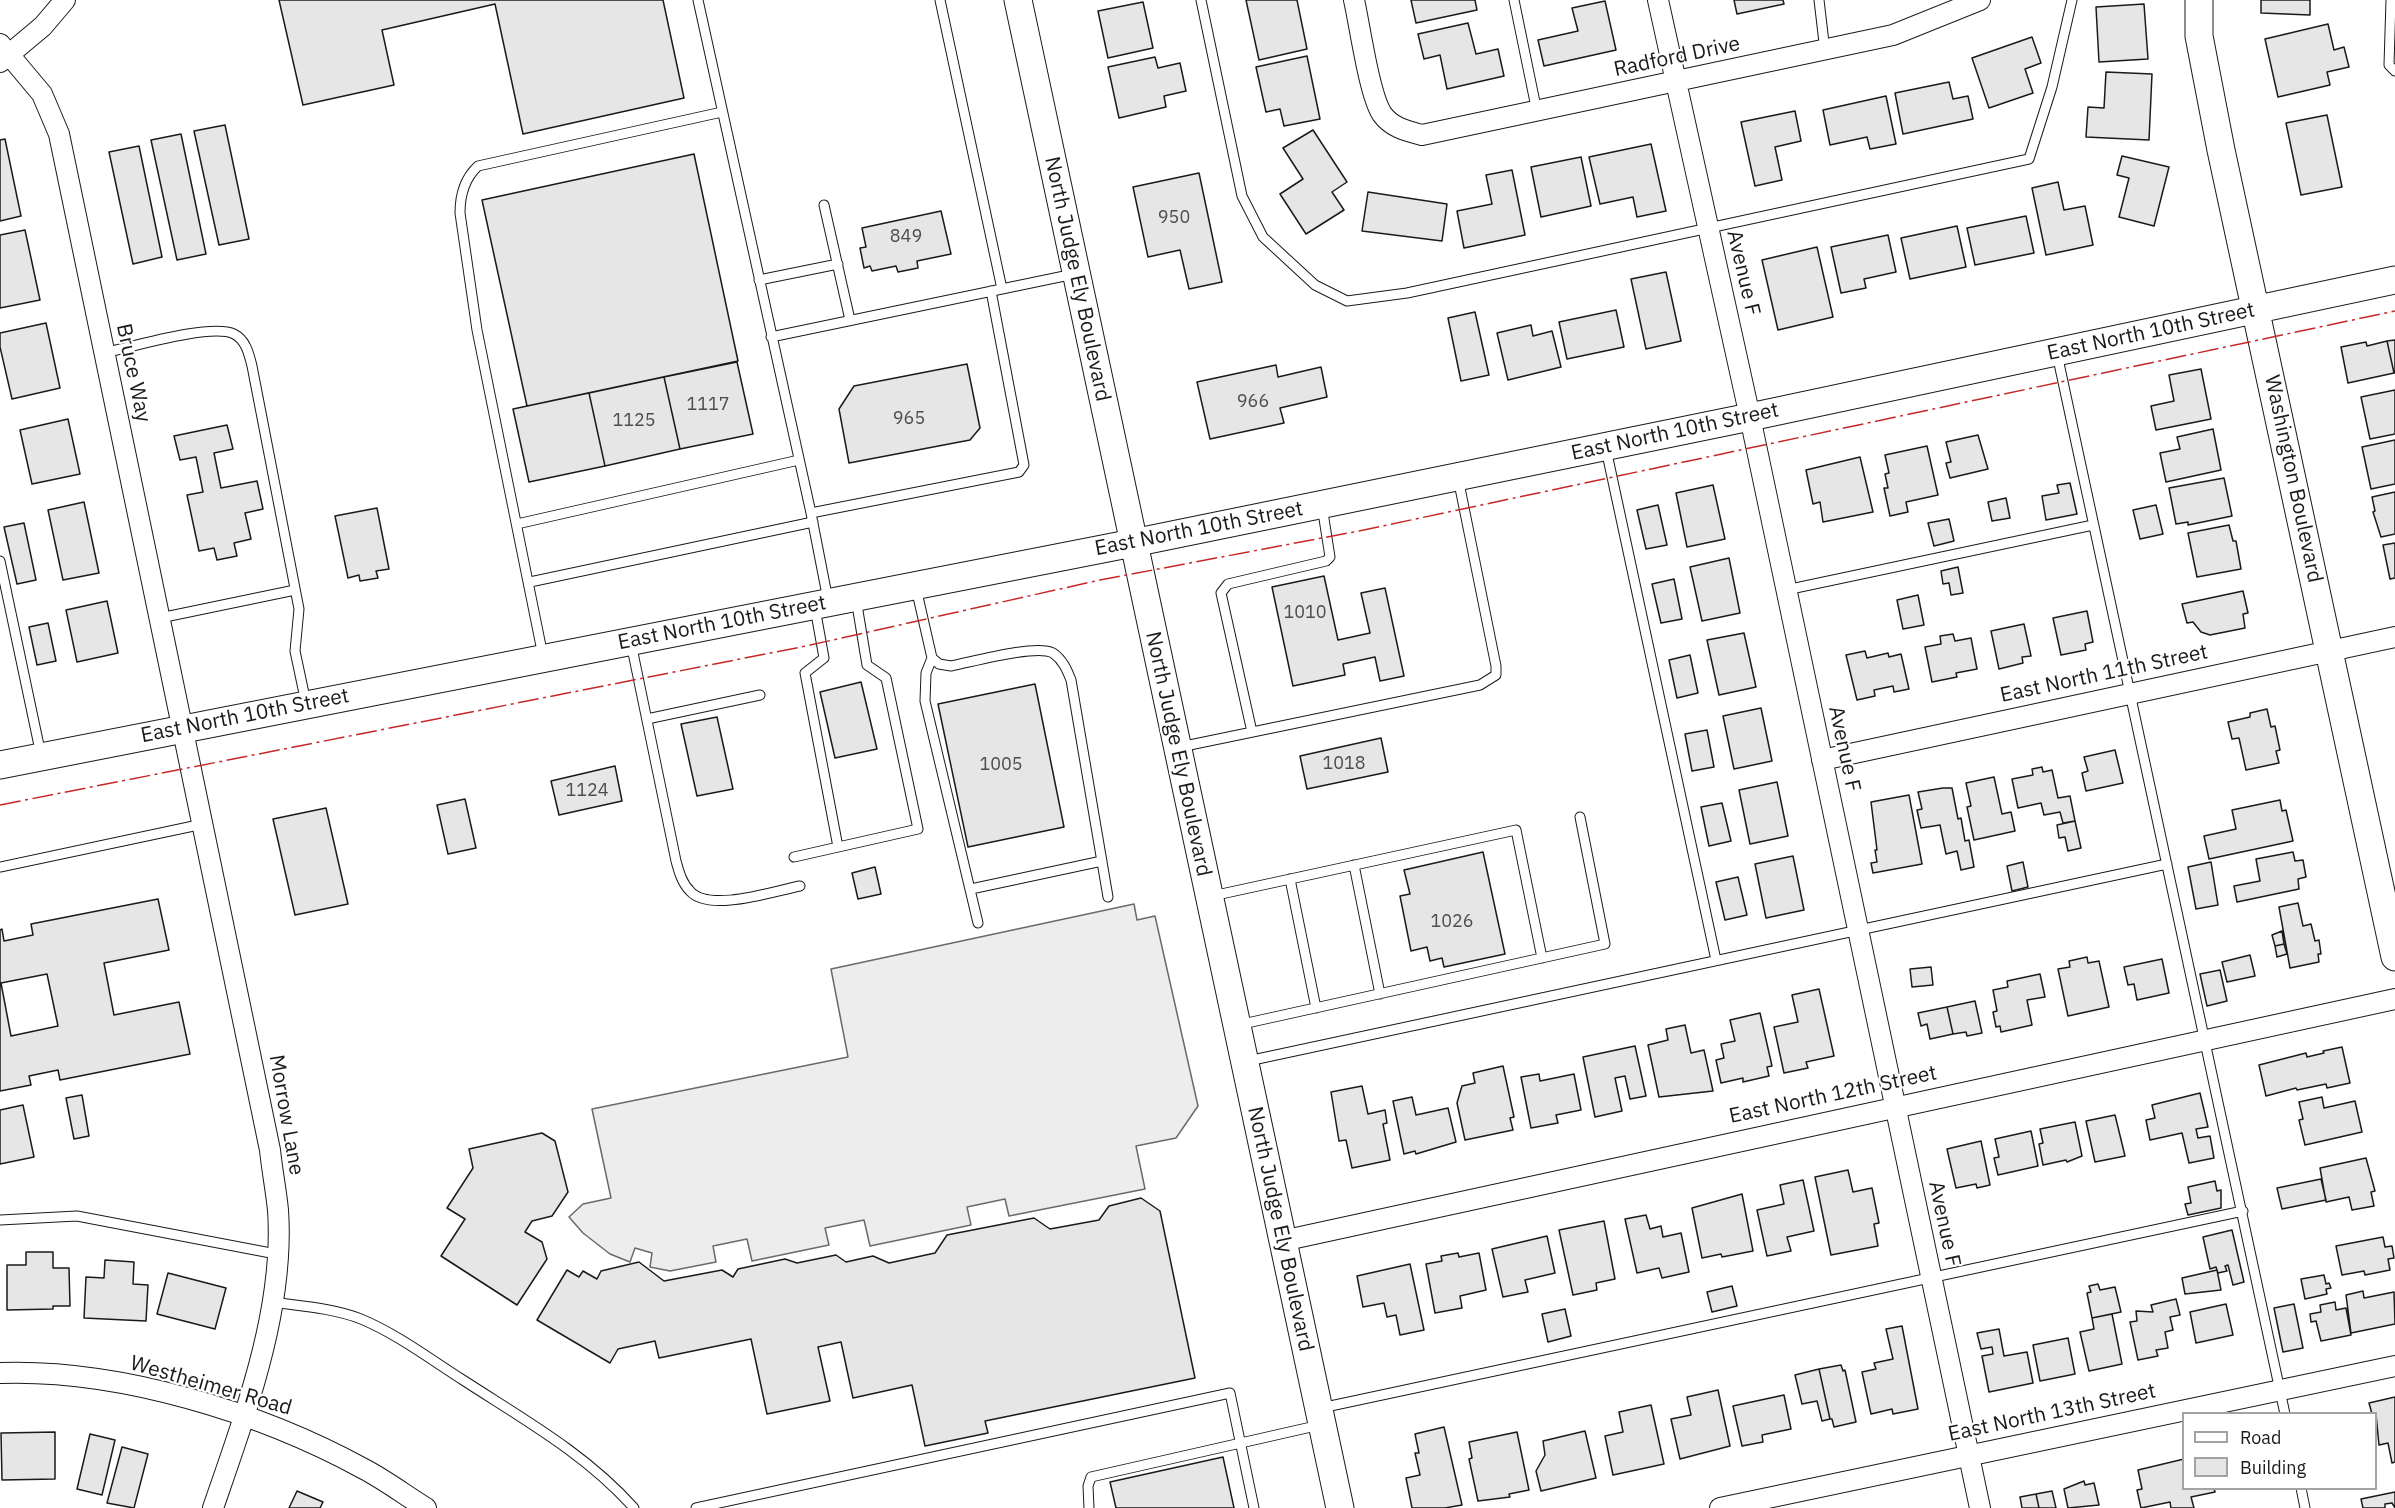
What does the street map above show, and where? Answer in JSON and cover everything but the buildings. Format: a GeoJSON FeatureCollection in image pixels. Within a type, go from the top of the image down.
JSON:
{"type":"FeatureCollection","features":[{"type":"Feature","properties":{"kind":"main road","name":"North Judge Ely Boulevard"},"geometry":{"type":"LineString","coordinates":[[1018,0],[1340,1508]]}},
{"type":"Feature","properties":{"kind":"main road","name":"Washington Boulevard"},"geometry":{"type":"LineString","coordinates":[[2199,0],[2199,36],[2395,957]]}},
{"type":"Feature","properties":{"kind":"main road","name":"East North 10th Street"},"geometry":{"type":"LineString","coordinates":[[0,765],[1133,543],[1750,417],[2395,280]]}},
{"type":"Feature","properties":{"kind":"street"},"geometry":{"type":"LineString","coordinates":[[3,54],[43,26],[65,0]]}},
{"type":"Feature","properties":{"kind":"street","name":"Radford Drive"},"geometry":{"type":"LineString","coordinates":[[1354,0],[1376,99],[1383,114],[1398,129],[1422,135],[1826,51],[1893,34],[1976,1]]}},
{"type":"Feature","properties":{"kind":"street","name":"Avenue F"},"geometry":{"type":"LineString","coordinates":[[1658,0],[1750,417],[1980,1508]]}},
{"type":"Feature","properties":{"kind":"street","name":"Bruce Way"},"geometry":{"type":"LineString","coordinates":[[3,54],[42,94],[59,134],[183,729]]}},
{"type":"Feature","properties":{"kind":"street","name":"East North 11th Street"},"geometry":{"type":"LineString","coordinates":[[1822,760],[2395,637]]}},
{"type":"Feature","properties":{"kind":"street","name":"Morrow Lane"},"geometry":{"type":"LineString","coordinates":[[183,729],[270,1150],[278,1211],[271,1302],[263,1346],[245,1416],[213,1508]]}},
{"type":"Feature","properties":{"kind":"street","name":"East North 12th Street"},"geometry":{"type":"LineString","coordinates":[[1282,1241],[1894,1106],[2395,999]]}},
{"type":"Feature","properties":{"kind":"street","name":"East North 13th Street"},"geometry":{"type":"LineString","coordinates":[[1719,1508],[2395,1366]]}},
{"type":"Feature","properties":{"kind":"street","name":"Westheimer Road"},"geometry":{"type":"LineString","coordinates":[[0,1372],[28,1372],[131,1384],[245,1416],[305,1439],[365,1469],[426,1508]]}},
{"type":"Feature","properties":{"kind":"lane"},"geometry":{"type":"LineString","coordinates":[[698,0],[812,518],[824,658],[805,673],[838,847]]}},
{"type":"Feature","properties":{"kind":"lane"},"geometry":{"type":"LineString","coordinates":[[940,0],[1002,289]]}},
{"type":"Feature","properties":{"kind":"lane"},"geometry":{"type":"LineString","coordinates":[[1201,0],[1242,196],[1263,237],[1315,285],[1347,301],[1407,293],[2029,159],[2052,87],[2072,0]]}},
{"type":"Feature","properties":{"kind":"lane"},"geometry":{"type":"LineString","coordinates":[[1514,0],[1537,112]]}},
{"type":"Feature","properties":{"kind":"lane"},"geometry":{"type":"LineString","coordinates":[[1819,0],[1826,51]]}},
{"type":"Feature","properties":{"kind":"lane"},"geometry":{"type":"LineString","coordinates":[[2391,0],[2389,65],[2395,71]]}},
{"type":"Feature","properties":{"kind":"lane"},"geometry":{"type":"LineString","coordinates":[[544,658],[477,330],[460,213],[460,196],[472,172],[478,166],[722,112]]}},
{"type":"Feature","properties":{"kind":"lane"},"geometry":{"type":"LineString","coordinates":[[824,205],[850,320]]}},
{"type":"Feature","properties":{"kind":"lane"},"geometry":{"type":"LineString","coordinates":[[759,280],[838,264]]}},
{"type":"Feature","properties":{"kind":"lane"},"geometry":{"type":"LineString","coordinates":[[771,337],[1076,273]]}},
{"type":"Feature","properties":{"kind":"lane"},"geometry":{"type":"LineString","coordinates":[[530,582],[1019,472],[1024,465],[991,291]]}},
{"type":"Feature","properties":{"kind":"lane"},"geometry":{"type":"LineString","coordinates":[[104,353],[202,332],[223,330],[236,334],[244,342],[250,356],[295,590],[299,621],[295,651],[306,705]]}},
{"type":"Feature","properties":{"kind":"lane"},"geometry":{"type":"LineString","coordinates":[[2057,352],[2128,694],[2207,1040],[2285,1412]]}},
{"type":"Feature","properties":{"kind":"lane"},"geometry":{"type":"LineString","coordinates":[[1606,446],[1716,960]]}},
{"type":"Feature","properties":{"kind":"lane"},"geometry":{"type":"LineString","coordinates":[[518,524],[799,460]]}},
{"type":"Feature","properties":{"kind":"lane"},"geometry":{"type":"LineString","coordinates":[[1177,748],[1480,685],[1496,675],[1458,476]]}},
{"type":"Feature","properties":{"kind":"lane"},"geometry":{"type":"LineString","coordinates":[[1252,732],[1221,593],[1223,587],[1228,584],[1326,561],[1330,557],[1331,549],[1322,504]]}},
{"type":"Feature","properties":{"kind":"lane"},"geometry":{"type":"LineString","coordinates":[[1786,590],[2093,525]]}},
{"type":"Feature","properties":{"kind":"lane"},"geometry":{"type":"LineString","coordinates":[[0,561],[42,756]]}},
{"type":"Feature","properties":{"kind":"lane"},"geometry":{"type":"LineString","coordinates":[[916,585],[932,658],[926,673],[925,701],[978,922]]}},
{"type":"Feature","properties":{"kind":"lane"},"geometry":{"type":"LineString","coordinates":[[160,618],[295,590]]}},
{"type":"Feature","properties":{"kind":"lane"},"geometry":{"type":"LineString","coordinates":[[794,857],[918,829],[886,678],[867,665],[856,597]]}},
{"type":"Feature","properties":{"kind":"lane"},"geometry":{"type":"LineString","coordinates":[[630,641],[676,861],[682,880],[691,893],[707,900],[727,901],[800,886]]}},
{"type":"Feature","properties":{"kind":"lane"},"geometry":{"type":"LineString","coordinates":[[932,658],[939,664],[951,666],[1037,650],[1051,652],[1064,663],[1071,680],[1108,897]]}},
{"type":"Feature","properties":{"kind":"lane"},"geometry":{"type":"LineString","coordinates":[[647,719],[760,695]]}},
{"type":"Feature","properties":{"kind":"lane"},"geometry":{"type":"LineString","coordinates":[[1236,1025],[1605,944],[1580,817]]}},
{"type":"Feature","properties":{"kind":"lane"},"geometry":{"type":"LineString","coordinates":[[0,867],[202,824]]}},
{"type":"Feature","properties":{"kind":"lane"},"geometry":{"type":"LineString","coordinates":[[1208,896],[1516,831],[1542,958]]}},
{"type":"Feature","properties":{"kind":"lane"},"geometry":{"type":"LineString","coordinates":[[971,889],[1102,861]]}},
{"type":"Feature","properties":{"kind":"lane"},"geometry":{"type":"LineString","coordinates":[[1244,1062],[2167,864]]}},
{"type":"Feature","properties":{"kind":"lane"},"geometry":{"type":"LineString","coordinates":[[1354,865],[1380,994]]}},
{"type":"Feature","properties":{"kind":"lane"},"geometry":{"type":"LineString","coordinates":[[1290,879],[1316,1008]]}},
{"type":"Feature","properties":{"kind":"lane"},"geometry":{"type":"LineString","coordinates":[[1089,1508],[1088,1486],[1091,1477],[1240,1443],[1320,1416],[1930,1277],[2243,1211]]}},
{"type":"Feature","properties":{"kind":"lane"},"geometry":{"type":"LineString","coordinates":[[0,1220],[77,1216],[276,1254]]}},
{"type":"Feature","properties":{"kind":"lane"},"geometry":{"type":"LineString","coordinates":[[271,1302],[331,1311],[360,1319],[406,1344],[565,1446],[611,1482],[634,1508]]}},
{"type":"Feature","properties":{"kind":"lane"},"geometry":{"type":"LineString","coordinates":[[696,1508],[1230,1393],[1254,1508]]}},
{"type":"Feature","properties":{"kind":"lane"},"geometry":{"type":"LineString","coordinates":[[2301,1490],[2305,1508]]}},
{"type":"Feature","properties":{"kind":"shaded area"},"geometry":{"type":"Polygon","coordinates":[[[1134,904],[1137,920],[1155,916],[1198,1106],[1176,1138],[1136,1146],[1145,1189],[1009,1216],[1005,1199],[967,1207],[971,1225],[870,1246],[864,1220],[825,1228],[829,1245],[752,1261],[747,1239],[713,1246],[716,1262],[670,1271],[650,1267],[652,1253],[635,1248],[630,1262],[610,1254],[583,1233],[569,1217],[583,1204],[611,1198],[592,1109],[848,1057],[831,969],[1134,904]]]}},
{"type":"Feature","properties":{"kind":"power"},"geometry":{"type":"LineString","coordinates":[[0,805],[806,646],[1100,580],[1359,531],[2395,311]]}}]}
